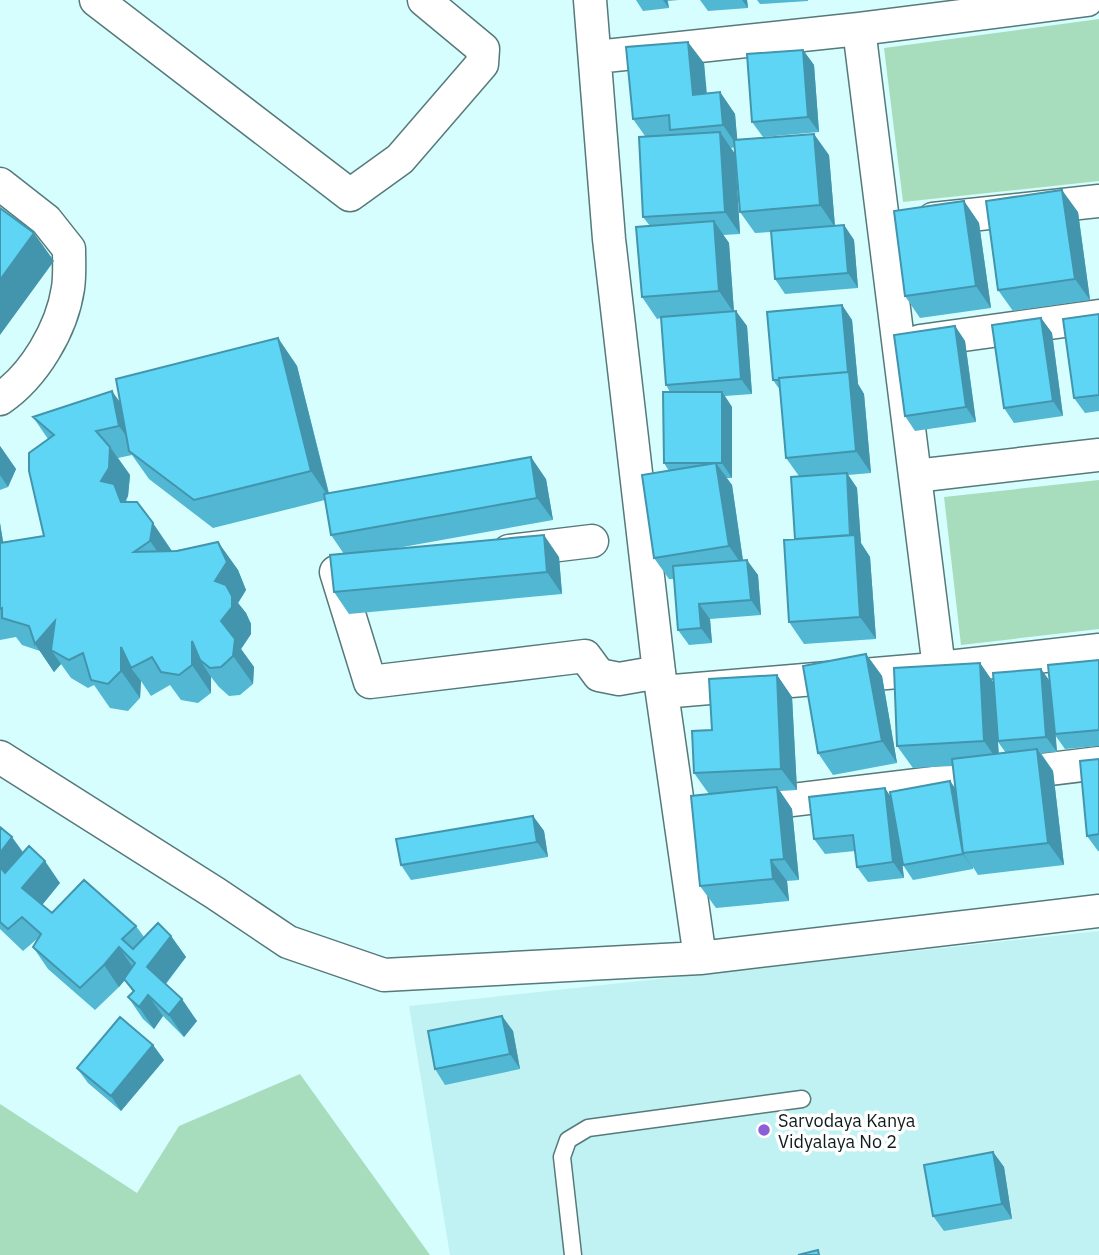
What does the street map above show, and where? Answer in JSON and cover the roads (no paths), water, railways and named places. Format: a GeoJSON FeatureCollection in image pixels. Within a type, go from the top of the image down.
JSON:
{"type":"FeatureCollection","features":[{"type":"Feature","properties":{"kind":"street"},"geometry":{"type":"LineString","coordinates":[[96,0],[350,195],[400,159],[482,64],[483,48],[424,0]]}},
{"type":"Feature","properties":{"kind":"street"},"geometry":{"type":"LineString","coordinates":[[590,0],[609,239],[661,682],[701,811],[699,958]]}},
{"type":"Feature","properties":{"kind":"street"},"geometry":{"type":"LineString","coordinates":[[596,57],[859,29],[1087,0]]}},
{"type":"Feature","properties":{"kind":"street"},"geometry":{"type":"LineString","coordinates":[[859,29],[939,668]]}},
{"type":"Feature","properties":{"kind":"street"},"geometry":{"type":"LineString","coordinates":[[0,184],[46,220],[69,249],[68,289],[52,340],[16,388],[0,399]]}},
{"type":"Feature","properties":{"kind":"street"},"geometry":{"type":"LineString","coordinates":[[884,225],[1099,201]]}},
{"type":"Feature","properties":{"kind":"street"},"geometry":{"type":"LineString","coordinates":[[899,344],[1099,316]]}},
{"type":"Feature","properties":{"kind":"street"},"geometry":{"type":"LineString","coordinates":[[915,476],[1099,455]]}},
{"type":"Feature","properties":{"kind":"street"},"geometry":{"type":"LineString","coordinates":[[484,554],[592,541]]}},
{"type":"Feature","properties":{"kind":"street"},"geometry":{"type":"LineString","coordinates":[[362,569],[334,572],[370,682],[585,656],[599,675],[661,682],[939,668],[1099,650]]}},
{"type":"Feature","properties":{"kind":"street"},"geometry":{"type":"LineString","coordinates":[[0,757],[288,942],[384,975],[699,958],[1099,911]]}},
{"type":"Feature","properties":{"kind":"street"},"geometry":{"type":"LineString","coordinates":[[701,811],[1099,763]]}},
{"type":"Feature","properties":{"kind":"lane"},"geometry":{"type":"LineString","coordinates":[[573,1255],[562,1157],[568,1140],[588,1128],[802,1099]]}},
{"type":"Feature","properties":{"kind":"place","name":"Sarvodaya Kanya Vidyalaya No 2"},"geometry":{"type":"Point","coordinates":[764,1130]}}]}
